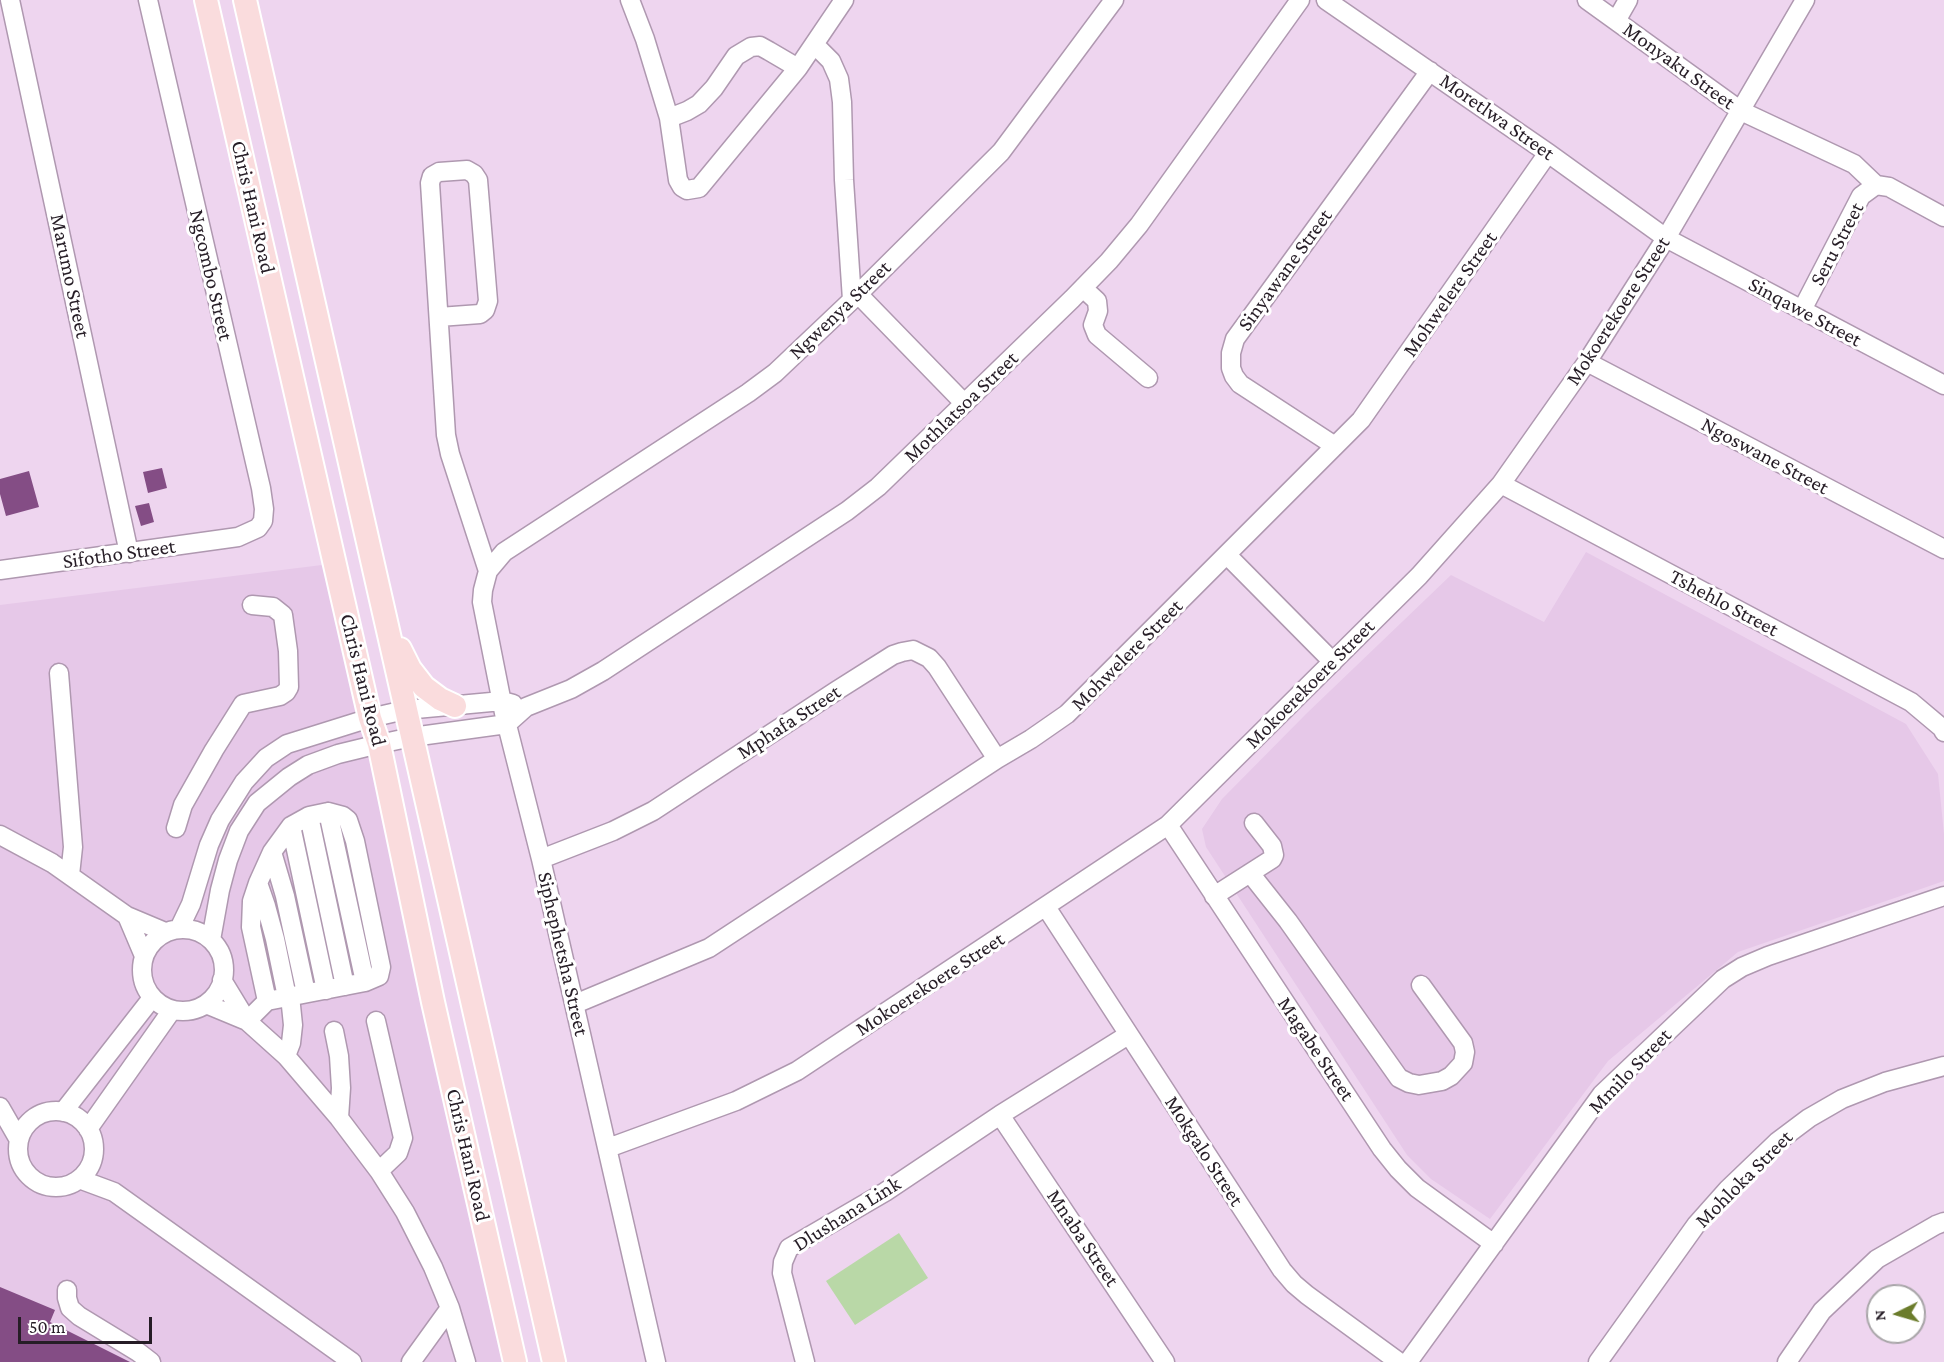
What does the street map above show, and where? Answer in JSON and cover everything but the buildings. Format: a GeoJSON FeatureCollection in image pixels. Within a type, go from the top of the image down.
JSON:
{"type":"FeatureCollection","features":[{"type":"Feature","properties":{"kind":"main road","name":"Chris Hani Road"},"geometry":{"type":"LineString","coordinates":[[206,0],[370,717],[379,744],[433,1002],[515,1362]]}},
{"type":"Feature","properties":{"kind":"main road","name":"Chris Hani Road"},"geometry":{"type":"LineString","coordinates":[[245,0],[554,1362]]}},
{"type":"Feature","properties":{"kind":"main road"},"geometry":{"type":"LineString","coordinates":[[387,627],[418,680],[432,693],[455,706]]}},
{"type":"Feature","properties":{"kind":"street","name":"Marumo Street"},"geometry":{"type":"LineString","coordinates":[[10,0],[129,553]]}},
{"type":"Feature","properties":{"kind":"street","name":"Ngcombo Street"},"geometry":{"type":"LineString","coordinates":[[148,0],[261,488],[263,521],[258,528],[238,537]]}},
{"type":"Feature","properties":{"kind":"street"},"geometry":{"type":"LineString","coordinates":[[630,0],[645,39],[669,118],[678,180],[682,188],[687,190],[699,188],[798,68],[844,0]]}},
{"type":"Feature","properties":{"kind":"street","name":"Ngwenya Street"},"geometry":{"type":"LineString","coordinates":[[504,552],[748,393],[775,373],[1001,152],[1114,0]]}},
{"type":"Feature","properties":{"kind":"street","name":"Mothlatsoa Street"},"geometry":{"type":"LineString","coordinates":[[507,724],[526,707],[571,689],[603,671],[847,511],[891,475],[1109,261],[1139,225],[1300,0]]}},
{"type":"Feature","properties":{"kind":"street","name":"Moretlwa Street"},"geometry":{"type":"LineString","coordinates":[[1326,0],[1548,153],[1666,238]]}},
{"type":"Feature","properties":{"kind":"street","name":"Monyaku Street"},"geometry":{"type":"LineString","coordinates":[[1587,0],[1741,111],[1854,164],[1876,185]]}},
{"type":"Feature","properties":{"kind":"street"},"geometry":{"type":"LineString","coordinates":[[1616,21],[1628,0]]}},
{"type":"Feature","properties":{"kind":"street","name":"Mokoerekoere Street"},"geometry":{"type":"LineString","coordinates":[[608,1148],[736,1101],[782,1080],[893,1009],[1168,825],[1419,576],[1501,484],[1587,362],[1666,238],[1806,0]]}},
{"type":"Feature","properties":{"kind":"street"},"geometry":{"type":"LineString","coordinates":[[814,44],[831,61],[839,79],[855,297],[964,403]]}},
{"type":"Feature","properties":{"kind":"street"},"geometry":{"type":"LineString","coordinates":[[669,118],[699,104],[714,88],[736,56],[751,47],[760,46],[798,68]]}},
{"type":"Feature","properties":{"kind":"street","name":"Sinyawane Street"},"geometry":{"type":"LineString","coordinates":[[1335,446],[1240,384],[1231,368],[1231,353],[1235,339],[1430,71]]}},
{"type":"Feature","properties":{"kind":"street","name":"Mohwelere Street"},"geometry":{"type":"LineString","coordinates":[[574,1004],[710,948],[1067,714],[1361,420],[1548,153]]}},
{"type":"Feature","properties":{"kind":"street"},"geometry":{"type":"LineString","coordinates":[[439,317],[480,314],[485,310],[488,301],[478,180],[467,170],[439,172],[432,176],[430,183],[446,435],[488,571]]}},
{"type":"Feature","properties":{"kind":"street","name":"Seru Street"},"geometry":{"type":"LineString","coordinates":[[1802,310],[1861,196],[1876,185],[1889,187],[1944,217]]}},
{"type":"Feature","properties":{"kind":"street","name":"Sinqawe Street"},"geometry":{"type":"LineString","coordinates":[[1666,238],[1944,386]]}},
{"type":"Feature","properties":{"kind":"street"},"geometry":{"type":"LineString","coordinates":[[1083,288],[1097,302],[1098,311],[1093,325],[1097,335],[1148,378]]}},
{"type":"Feature","properties":{"kind":"street","name":"Ngoswane Street"},"geometry":{"type":"LineString","coordinates":[[1587,362],[1944,549]]}},
{"type":"Feature","properties":{"kind":"street","name":"Tshehlo Street"},"geometry":{"type":"LineString","coordinates":[[1501,484],[1911,702],[1943,729]]}},
{"type":"Feature","properties":{"kind":"street","name":"Sifotho Street"},"geometry":{"type":"LineString","coordinates":[[0,570],[238,537]]}},
{"type":"Feature","properties":{"kind":"street","name":"Siphephetsha Street"},"geometry":{"type":"LineString","coordinates":[[504,552],[488,571],[482,602],[507,724],[541,859],[656,1362]]}},
{"type":"Feature","properties":{"kind":"street"},"geometry":{"type":"LineString","coordinates":[[1227,555],[1333,662]]}},
{"type":"Feature","properties":{"kind":"street"},"geometry":{"type":"LineString","coordinates":[[176,828],[183,805],[243,704],[280,696],[289,687],[288,651],[283,615],[273,607],[252,605]]}},
{"type":"Feature","properties":{"kind":"street","name":"Mphafa Street"},"geometry":{"type":"LineString","coordinates":[[541,859],[613,831],[653,811],[836,691],[893,655],[902,652],[913,650],[929,658],[997,759]]}},
{"type":"Feature","properties":{"kind":"street"},"geometry":{"type":"LineString","coordinates":[[59,673],[73,848],[70,875]]}},
{"type":"Feature","properties":{"kind":"street"},"geometry":{"type":"LineString","coordinates":[[172,931],[191,904],[209,845],[220,820],[244,782],[266,758],[287,744],[370,717],[405,710],[502,701],[526,707]]}},
{"type":"Feature","properties":{"kind":"street"},"geometry":{"type":"LineString","coordinates":[[211,940],[220,890],[239,831],[257,803],[289,777],[308,765],[338,754],[379,744],[412,736],[507,724]]}},
{"type":"Feature","properties":{"kind":"street"},"geometry":{"type":"LineString","coordinates":[[247,1021],[267,1001],[365,982],[379,976],[381,967],[355,842],[348,820],[343,816],[328,812],[309,816],[291,826],[272,852],[258,883],[252,901],[251,927],[267,1001]]}},
{"type":"Feature","properties":{"kind":"street"},"geometry":{"type":"LineString","coordinates":[[309,816],[345,986]]}},
{"type":"Feature","properties":{"kind":"street"},"geometry":{"type":"LineString","coordinates":[[1214,896],[1272,859],[1275,853],[1272,846],[1254,823]]}},
{"type":"Feature","properties":{"kind":"street","name":"Magabe Street"},"geometry":{"type":"LineString","coordinates":[[1168,825],[1382,1149],[1417,1188],[1494,1244]]}},
{"type":"Feature","properties":{"kind":"street"},"geometry":{"type":"LineString","coordinates":[[291,826],[327,990]]}},
{"type":"Feature","properties":{"kind":"street"},"geometry":{"type":"LineString","coordinates":[[0,835],[52,863],[127,916],[172,931]]}},
{"type":"Feature","properties":{"kind":"street"},"geometry":{"type":"LineString","coordinates":[[272,852],[285,896],[294,996],[291,1043],[285,1056]]}},
{"type":"Feature","properties":{"kind":"street"},"geometry":{"type":"LineString","coordinates":[[1250,873],[1288,921],[1399,1078],[1419,1085],[1442,1081],[1451,1076],[1464,1063],[1465,1052],[1463,1043],[1421,985]]}},
{"type":"Feature","properties":{"kind":"street"},"geometry":{"type":"LineString","coordinates":[[258,883],[294,996]]}},
{"type":"Feature","properties":{"kind":"street","name":"Mmilo Street"},"geometry":{"type":"LineString","coordinates":[[1408,1362],[1602,1094],[1724,979],[1742,967],[1768,956],[1944,896]]}},
{"type":"Feature","properties":{"kind":"street","name":"Mokgalo Street"},"geometry":{"type":"LineString","coordinates":[[1046,907],[1282,1270],[1307,1295],[1399,1362]]}},
{"type":"Feature","properties":{"kind":"street"},"geometry":{"type":"LineString","coordinates":[[127,916],[144,956]]}},
{"type":"Feature","properties":{"kind":"street"},"geometry":{"type":"LineString","coordinates":[[190,929],[201,933],[218,948],[222,958],[224,969],[222,980],[214,997],[195,1009],[172,1010],[161,1005],[152,998],[142,978],[144,956],[156,938],[172,931],[190,929]]}},
{"type":"Feature","properties":{"kind":"street"},"geometry":{"type":"LineString","coordinates":[[222,980],[247,1021],[285,1056],[339,1118],[379,1171],[405,1212],[433,1267],[450,1308],[466,1362]]}},
{"type":"Feature","properties":{"kind":"street"},"geometry":{"type":"LineString","coordinates":[[63,1112],[152,998]]}},
{"type":"Feature","properties":{"kind":"street"},"geometry":{"type":"LineString","coordinates":[[206,1004],[247,1021]]}},
{"type":"Feature","properties":{"kind":"street"},"geometry":{"type":"LineString","coordinates":[[88,1129],[172,1010]]}},
{"type":"Feature","properties":{"kind":"street"},"geometry":{"type":"LineString","coordinates":[[376,1021],[403,1138],[398,1153],[379,1171]]}},
{"type":"Feature","properties":{"kind":"street"},"geometry":{"type":"LineString","coordinates":[[334,1031],[339,1056],[341,1088],[339,1118]]}},
{"type":"Feature","properties":{"kind":"street","name":"Dlushana Link"},"geometry":{"type":"LineString","coordinates":[[801,1361],[782,1273],[783,1262],[789,1248],[875,1198],[1000,1115],[1128,1035]]}},
{"type":"Feature","properties":{"kind":"street","name":"Mohloka Street"},"geometry":{"type":"LineString","coordinates":[[1598,1362],[1696,1225],[1728,1189],[1777,1142],[1809,1118],[1842,1099],[1885,1082],[1944,1066]]}},
{"type":"Feature","properties":{"kind":"street"},"geometry":{"type":"LineString","coordinates":[[0,1107],[35,1117]]}},
{"type":"Feature","properties":{"kind":"street"},"geometry":{"type":"LineString","coordinates":[[0,1107],[19,1140],[20,1161],[24,1170],[40,1184],[50,1187],[70,1184],[79,1179],[88,1169],[92,1157],[93,1148],[88,1129],[81,1121],[63,1112],[54,1111],[35,1117],[28,1123],[19,1140]]}},
{"type":"Feature","properties":{"kind":"street","name":"Mnaba Street"},"geometry":{"type":"LineString","coordinates":[[1000,1115],[1165,1362]]}},
{"type":"Feature","properties":{"kind":"street"},"geometry":{"type":"LineString","coordinates":[[92,1157],[114,1192]]}},
{"type":"Feature","properties":{"kind":"street"},"geometry":{"type":"LineString","coordinates":[[79,1179],[114,1192],[352,1362]]}},
{"type":"Feature","properties":{"kind":"street"},"geometry":{"type":"LineString","coordinates":[[1787,1362],[1822,1311],[1877,1259],[1944,1222]]}},
{"type":"Feature","properties":{"kind":"street"},"geometry":{"type":"LineString","coordinates":[[67,1290],[70,1308],[79,1316],[151,1362]]}},
{"type":"Feature","properties":{"kind":"street"},"geometry":{"type":"LineString","coordinates":[[411,1362],[450,1308]]}},
{"type":"Feature","properties":{"kind":"shaded area"},"geometry":{"type":"Polygon","coordinates":[[[1586,552],[1906,724],[1938,774],[1944,834],[1944,881],[1738,952],[1608,1061],[1490,1219],[1431,1179],[1407,1155],[1206,847],[1202,829],[1222,799],[1307,713],[1451,575],[1544,622],[1586,552]]]}},
{"type":"Feature","properties":{"kind":"shaded area"},"geometry":{"type":"Polygon","coordinates":[[[330,564],[512,1362],[0,1362],[0,605],[330,564]]]}},
{"type":"Feature","properties":{"kind":"green space"},"geometry":{"type":"Polygon","coordinates":[[[899,1233],[928,1278],[855,1325],[826,1281],[899,1233]]]}}]}
